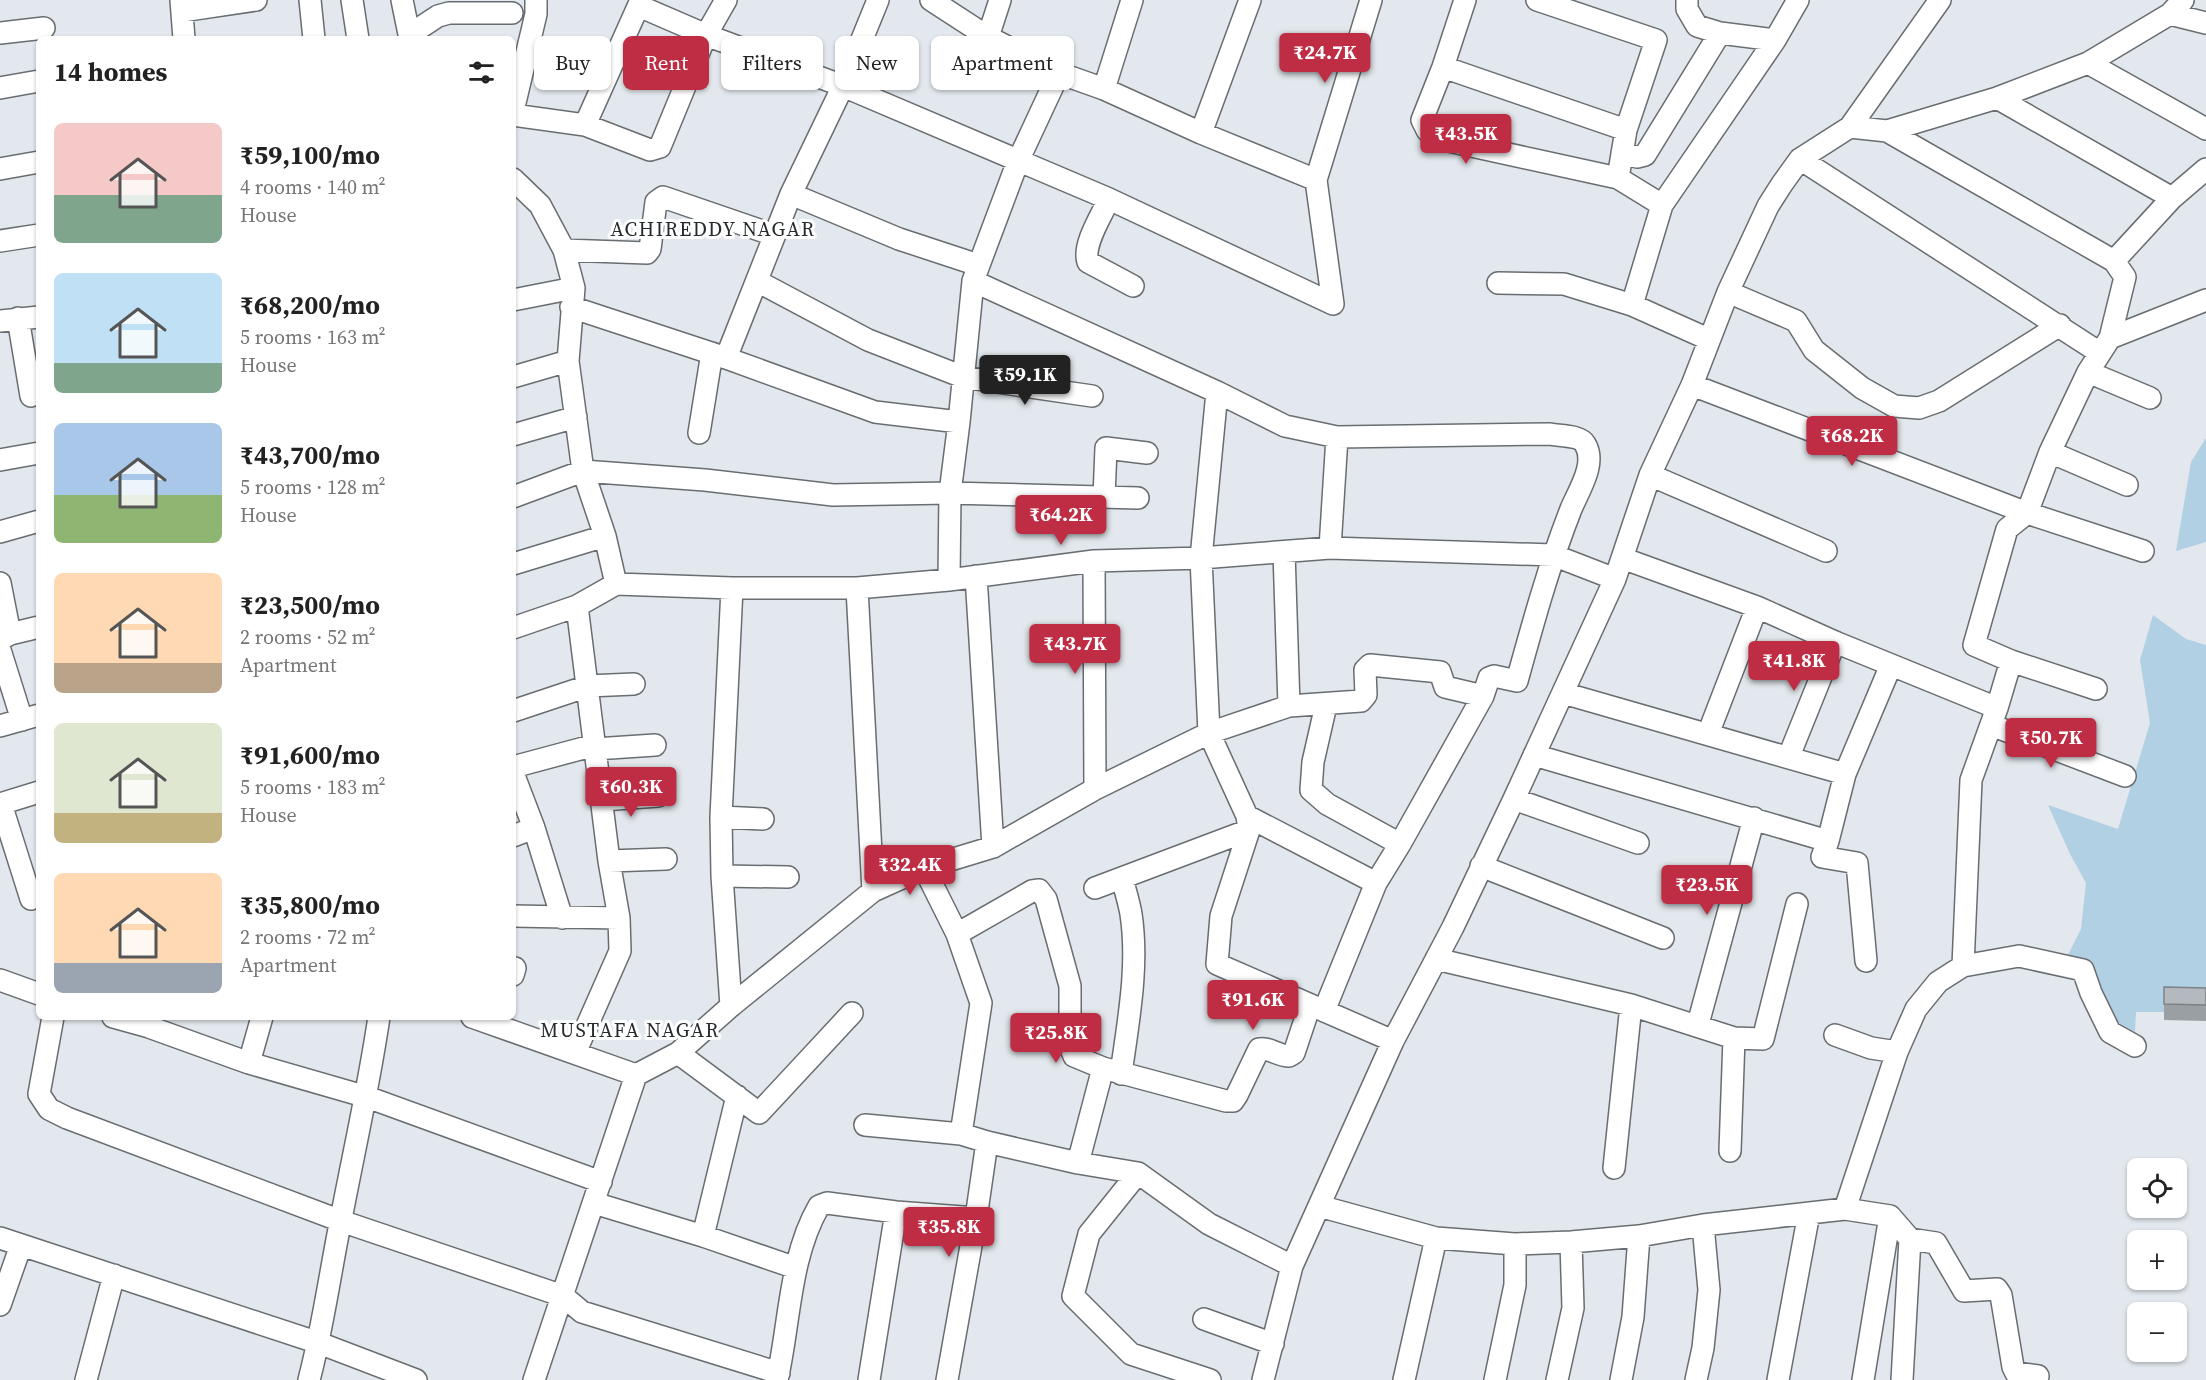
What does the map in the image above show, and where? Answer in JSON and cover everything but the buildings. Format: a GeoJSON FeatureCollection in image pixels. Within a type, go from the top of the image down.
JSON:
{"type":"FeatureCollection","features":[{"type":"Feature","properties":{"kind":"street"},"geometry":{"type":"LineString","coordinates":[[184,36],[182,5],[256,0]]}},
{"type":"Feature","properties":{"kind":"street"},"geometry":{"type":"LineString","coordinates":[[310,0],[314,36]]}},
{"type":"Feature","properties":{"kind":"street"},"geometry":{"type":"LineString","coordinates":[[352,0],[358,36]]}},
{"type":"Feature","properties":{"kind":"street"},"geometry":{"type":"LineString","coordinates":[[402,0],[409,36]]}},
{"type":"Feature","properties":{"kind":"street"},"geometry":{"type":"LineString","coordinates":[[516,100],[536,14],[536,0]]}},
{"type":"Feature","properties":{"kind":"street"},"geometry":{"type":"LineString","coordinates":[[516,114],[585,125],[650,150],[660,147],[706,35],[726,0]]}},
{"type":"Feature","properties":{"kind":"street"},"geometry":{"type":"LineString","coordinates":[[863,36],[878,0]]}},
{"type":"Feature","properties":{"kind":"street"},"geometry":{"type":"LineString","coordinates":[[931,0],[986,36]]}},
{"type":"Feature","properties":{"kind":"street"},"geometry":{"type":"LineString","coordinates":[[988,36],[1000,0]]}},
{"type":"Feature","properties":{"kind":"street"},"geometry":{"type":"LineString","coordinates":[[1104,89],[1132,0]]}},
{"type":"Feature","properties":{"kind":"street"},"geometry":{"type":"LineString","coordinates":[[1201,132],[1250,0]]}},
{"type":"Feature","properties":{"kind":"street"},"geometry":{"type":"LineString","coordinates":[[852,90],[1109,199],[1333,304],[1316,180],[1371,0]]}},
{"type":"Feature","properties":{"kind":"street"},"geometry":{"type":"LineString","coordinates":[[1465,0],[1443,67],[1422,120],[1427,130],[1435,138],[1618,177],[1662,205]]}},
{"type":"Feature","properties":{"kind":"street"},"geometry":{"type":"LineString","coordinates":[[1537,0],[1656,39],[1626,129],[1618,177]]}},
{"type":"Feature","properties":{"kind":"street"},"geometry":{"type":"LineString","coordinates":[[1687,0],[1687,9],[1697,26],[1720,33],[1775,40]]}},
{"type":"Feature","properties":{"kind":"street"},"geometry":{"type":"LineString","coordinates":[[1632,305],[1662,205],[1775,40],[1798,0]]}},
{"type":"Feature","properties":{"kind":"street"},"geometry":{"type":"LineString","coordinates":[[1263,1380],[1292,1266],[1393,1041],[1514,799],[1615,579],[1650,475],[1692,385],[1708,339],[1768,206],[1800,159],[1850,127],[1940,0]]}},
{"type":"Feature","properties":{"kind":"street"},"geometry":{"type":"LineString","coordinates":[[585,125],[640,3],[706,35],[835,83]]}},
{"type":"Feature","properties":{"kind":"street"},"geometry":{"type":"LineString","coordinates":[[1850,127],[1887,131],[1997,98],[2088,63],[2176,7],[2206,23]]}},
{"type":"Feature","properties":{"kind":"street"},"geometry":{"type":"LineString","coordinates":[[410,36],[438,16],[449,13],[512,12]]}},
{"type":"Feature","properties":{"kind":"street"},"geometry":{"type":"LineString","coordinates":[[0,33],[44,27]]}},
{"type":"Feature","properties":{"kind":"street"},"geometry":{"type":"LineString","coordinates":[[1622,153],[1637,157],[1645,155],[1720,33]]}},
{"type":"Feature","properties":{"kind":"street"},"geometry":{"type":"LineString","coordinates":[[2088,63],[2206,129]]}},
{"type":"Feature","properties":{"kind":"street"},"geometry":{"type":"LineString","coordinates":[[1443,67],[1626,129]]}},
{"type":"Feature","properties":{"kind":"street"},"geometry":{"type":"LineString","coordinates":[[1074,78],[1316,180]]}},
{"type":"Feature","properties":{"kind":"street"},"geometry":{"type":"LineString","coordinates":[[0,88],[36,82]]}},
{"type":"Feature","properties":{"kind":"street"},"geometry":{"type":"LineString","coordinates":[[699,433],[719,355],[757,281],[791,194],[841,90]]}},
{"type":"Feature","properties":{"kind":"street"},"geometry":{"type":"LineString","coordinates":[[948,580],[950,493],[976,273],[1018,161],[1051,90]]}},
{"type":"Feature","properties":{"kind":"street"},"geometry":{"type":"LineString","coordinates":[[1997,98],[2172,198]]}},
{"type":"Feature","properties":{"kind":"street"},"geometry":{"type":"LineString","coordinates":[[1887,131],[2114,261],[2125,276],[2105,345],[2088,372],[2050,452],[2027,513],[2007,529],[1974,645],[2011,661],[2096,689]]}},
{"type":"Feature","properties":{"kind":"street"},"geometry":{"type":"LineString","coordinates":[[1800,159],[2060,325],[2105,345],[2206,300]]}},
{"type":"Feature","properties":{"kind":"street"},"geometry":{"type":"LineString","coordinates":[[0,169],[36,163]]}},
{"type":"Feature","properties":{"kind":"street"},"geometry":{"type":"LineString","coordinates":[[2114,261],[2172,198],[2206,169]]}},
{"type":"Feature","properties":{"kind":"street"},"geometry":{"type":"LineString","coordinates":[[516,182],[540,205],[564,250],[572,297],[568,361],[583,471],[605,536],[616,584]]}},
{"type":"Feature","properties":{"kind":"street"},"geometry":{"type":"LineString","coordinates":[[791,194],[976,273],[1285,426],[1337,437],[1550,434],[1583,441],[1590,461],[1553,555],[1517,681],[1494,676],[1489,678],[1483,696],[1376,883],[1294,1053],[1284,1056],[1264,1048],[1259,1049],[1233,1101],[1213,1099],[1112,1071],[1074,1056],[1070,1046],[1070,986],[1047,899],[1039,890],[1032,891],[957,934]]}},
{"type":"Feature","properties":{"kind":"street"},"geometry":{"type":"LineString","coordinates":[[564,250],[647,253],[650,249],[656,201],[663,197],[774,235]]}},
{"type":"Feature","properties":{"kind":"street"},"geometry":{"type":"LineString","coordinates":[[1109,199],[1089,243],[1088,262],[1133,286]]}},
{"type":"Feature","properties":{"kind":"street"},"geometry":{"type":"LineString","coordinates":[[0,241],[36,235]]}},
{"type":"Feature","properties":{"kind":"street"},"geometry":{"type":"LineString","coordinates":[[757,281],[868,340],[963,377],[1092,396]]}},
{"type":"Feature","properties":{"kind":"street"},"geometry":{"type":"LineString","coordinates":[[1498,283],[1564,284],[1632,305],[1708,339]]}},
{"type":"Feature","properties":{"kind":"street"},"geometry":{"type":"LineString","coordinates":[[1728,292],[1796,321],[1814,350],[1862,387],[1894,406],[1919,408],[1939,401],[2060,325]]}},
{"type":"Feature","properties":{"kind":"street"},"geometry":{"type":"LineString","coordinates":[[516,300],[572,297],[719,355],[875,412],[959,422]]}},
{"type":"Feature","properties":{"kind":"street"},"geometry":{"type":"LineString","coordinates":[[19,319],[31,396]]}},
{"type":"Feature","properties":{"kind":"street"},"geometry":{"type":"LineString","coordinates":[[516,376],[568,361]]}},
{"type":"Feature","properties":{"kind":"street"},"geometry":{"type":"LineString","coordinates":[[2088,372],[2150,398]]}},
{"type":"Feature","properties":{"kind":"street"},"geometry":{"type":"LineString","coordinates":[[1692,385],[2027,513],[2143,551]]}},
{"type":"Feature","properties":{"kind":"street"},"geometry":{"type":"LineString","coordinates":[[1217,392],[1202,558],[1209,733],[1248,823],[1221,916],[1217,964],[1393,1041]]}},
{"type":"Feature","properties":{"kind":"street"},"geometry":{"type":"LineString","coordinates":[[516,434],[576,417]]}},
{"type":"Feature","properties":{"kind":"street"},"geometry":{"type":"LineString","coordinates":[[1330,548],[1337,437]]}},
{"type":"Feature","properties":{"kind":"street"},"geometry":{"type":"LineString","coordinates":[[1104,497],[1106,448],[1147,453]]}},
{"type":"Feature","properties":{"kind":"street"},"geometry":{"type":"LineString","coordinates":[[2050,452],[2127,485]]}},
{"type":"Feature","properties":{"kind":"street"},"geometry":{"type":"LineString","coordinates":[[0,460],[36,454]]}},
{"type":"Feature","properties":{"kind":"street"},"geometry":{"type":"LineString","coordinates":[[516,496],[583,471],[705,480],[833,495],[950,493],[1138,498]]}},
{"type":"Feature","properties":{"kind":"street"},"geometry":{"type":"LineString","coordinates":[[1650,475],[1826,551]]}},
{"type":"Feature","properties":{"kind":"street"},"geometry":{"type":"LineString","coordinates":[[0,532],[36,522]]}},
{"type":"Feature","properties":{"kind":"street"},"geometry":{"type":"LineString","coordinates":[[516,563],[605,536]]}},
{"type":"Feature","properties":{"kind":"street"},"geometry":{"type":"LineString","coordinates":[[516,627],[577,606],[616,584],[732,588],[857,588],[948,580],[1094,561],[1202,558],[1330,548],[1553,555],[1615,579]]}},
{"type":"Feature","properties":{"kind":"street"},"geometry":{"type":"LineString","coordinates":[[1284,552],[1288,706]]}},
{"type":"Feature","properties":{"kind":"street"},"geometry":{"type":"LineString","coordinates":[[1622,558],[1757,607],[1891,665],[1994,717],[2125,776]]}},
{"type":"Feature","properties":{"kind":"street"},"geometry":{"type":"LineString","coordinates":[[1094,561],[1095,789]]}},
{"type":"Feature","properties":{"kind":"street"},"geometry":{"type":"LineString","coordinates":[[976,576],[993,847]]}},
{"type":"Feature","properties":{"kind":"street"},"geometry":{"type":"LineString","coordinates":[[0,583],[3,642],[31,717],[0,726]]}},
{"type":"Feature","properties":{"kind":"street"},"geometry":{"type":"LineString","coordinates":[[731,1006],[722,876],[721,817],[732,588]]}},
{"type":"Feature","properties":{"kind":"street"},"geometry":{"type":"LineString","coordinates":[[857,588],[873,891]]}},
{"type":"Feature","properties":{"kind":"street"},"geometry":{"type":"LineString","coordinates":[[575,1053],[620,951],[619,918],[609,861],[577,606]]}},
{"type":"Feature","properties":{"kind":"street"},"geometry":{"type":"LineString","coordinates":[[1708,734],[1757,607]]}},
{"type":"Feature","properties":{"kind":"street"},"geometry":{"type":"LineString","coordinates":[[3,642],[36,628]]}},
{"type":"Feature","properties":{"kind":"street"},"geometry":{"type":"LineString","coordinates":[[1789,756],[1835,642]]}},
{"type":"Feature","properties":{"kind":"street"},"geometry":{"type":"LineString","coordinates":[[1963,966],[1971,780],[2011,661]]}},
{"type":"Feature","properties":{"kind":"street"},"geometry":{"type":"LineString","coordinates":[[534,1380],[636,1075],[678,1053],[731,1006],[873,891],[924,868],[993,847],[1095,789],[1209,733],[1288,706],[1361,701],[1365,699],[1365,670],[1370,665],[1440,672],[1445,687],[1483,696]]}},
{"type":"Feature","properties":{"kind":"street"},"geometry":{"type":"LineString","coordinates":[[1866,961],[1857,863],[1822,857],[1845,774],[1891,665]]}},
{"type":"Feature","properties":{"kind":"street"},"geometry":{"type":"LineString","coordinates":[[516,710],[588,686],[634,684]]}},
{"type":"Feature","properties":{"kind":"street"},"geometry":{"type":"LineString","coordinates":[[1563,693],[1789,756],[1845,774]]}},
{"type":"Feature","properties":{"kind":"street"},"geometry":{"type":"LineString","coordinates":[[1326,705],[1313,762],[1311,790],[1327,804],[1400,844]]}},
{"type":"Feature","properties":{"kind":"street"},"geometry":{"type":"LineString","coordinates":[[516,766],[595,747],[656,745]]}},
{"type":"Feature","properties":{"kind":"street"},"geometry":{"type":"LineString","coordinates":[[1534,755],[1828,841]]}},
{"type":"Feature","properties":{"kind":"street"},"geometry":{"type":"LineString","coordinates":[[516,781],[534,828],[562,918]]}},
{"type":"Feature","properties":{"kind":"street"},"geometry":{"type":"LineString","coordinates":[[31,899],[1,804],[36,793]]}},
{"type":"Feature","properties":{"kind":"street"},"geometry":{"type":"LineString","coordinates":[[602,800],[657,796]]}},
{"type":"Feature","properties":{"kind":"street"},"geometry":{"type":"LineString","coordinates":[[1514,799],[1638,843]]}},
{"type":"Feature","properties":{"kind":"street"},"geometry":{"type":"LineString","coordinates":[[721,817],[763,819]]}},
{"type":"Feature","properties":{"kind":"street"},"geometry":{"type":"LineString","coordinates":[[1698,1024],[1754,818]]}},
{"type":"Feature","properties":{"kind":"street"},"geometry":{"type":"LineString","coordinates":[[1095,888],[1248,823],[1376,883]]}},
{"type":"Feature","properties":{"kind":"street"},"geometry":{"type":"LineString","coordinates":[[516,835],[534,828]]}},
{"type":"Feature","properties":{"kind":"street"},"geometry":{"type":"LineString","coordinates":[[609,861],[666,859]]}},
{"type":"Feature","properties":{"kind":"street"},"geometry":{"type":"LineString","coordinates":[[1481,866],[1663,938]]}},
{"type":"Feature","properties":{"kind":"street"},"geometry":{"type":"LineString","coordinates":[[924,868],[957,934],[981,1003],[962,1134]]}},
{"type":"Feature","properties":{"kind":"street"},"geometry":{"type":"LineString","coordinates":[[722,876],[788,877]]}},
{"type":"Feature","properties":{"kind":"street"},"geometry":{"type":"LineString","coordinates":[[1078,1163],[1112,1071],[1132,990],[1133,933],[1122,878]]}},
{"type":"Feature","properties":{"kind":"street"},"geometry":{"type":"LineString","coordinates":[[1436,959],[1630,1005],[1698,1024],[1734,1038],[1763,1039],[1797,904]]}},
{"type":"Feature","properties":{"kind":"street"},"geometry":{"type":"LineString","coordinates":[[516,915],[619,918]]}},
{"type":"Feature","properties":{"kind":"street"},"geometry":{"type":"LineString","coordinates":[[1845,1209],[1897,1052],[1916,1009],[1938,982],[1963,966],[2019,956],[2083,970],[2091,993],[2110,1032],[2135,1046]]}},
{"type":"Feature","properties":{"kind":"street"},"geometry":{"type":"LineString","coordinates":[[0,980],[36,993]]}},
{"type":"Feature","properties":{"kind":"street"},"geometry":{"type":"LineString","coordinates":[[1614,1168],[1630,1005]]}},
{"type":"Feature","properties":{"kind":"street"},"geometry":{"type":"LineString","coordinates":[[678,1053],[759,1113],[852,1013]]}},
{"type":"Feature","properties":{"kind":"street"},"geometry":{"type":"LineString","coordinates":[[52,1020],[39,1094],[49,1109],[340,1221],[563,1296],[582,1312],[778,1376],[796,1268],[814,1214],[819,1206],[827,1203],[896,1212],[976,1218]]}},
{"type":"Feature","properties":{"kind":"street"},"geometry":{"type":"LineString","coordinates":[[249,1063],[261,1020]]}},
{"type":"Feature","properties":{"kind":"street"},"geometry":{"type":"LineString","coordinates":[[309,1380],[319,1343],[340,1221],[367,1097],[379,1020]]}},
{"type":"Feature","properties":{"kind":"street"},"geometry":{"type":"LineString","coordinates":[[496,1021],[636,1075]]}},
{"type":"Feature","properties":{"kind":"street"},"geometry":{"type":"LineString","coordinates":[[150,1022],[249,1063],[367,1097],[601,1182]]}},
{"type":"Feature","properties":{"kind":"street"},"geometry":{"type":"LineString","coordinates":[[1835,1035],[1871,1048],[1897,1052]]}},
{"type":"Feature","properties":{"kind":"street"},"geometry":{"type":"LineString","coordinates":[[1731,1151],[1734,1038]]}},
{"type":"Feature","properties":{"kind":"street"},"geometry":{"type":"LineString","coordinates":[[703,1236],[737,1096]]}},
{"type":"Feature","properties":{"kind":"street"},"geometry":{"type":"LineString","coordinates":[[865,1125],[962,1134],[1078,1163],[1138,1173],[1209,1224],[1292,1266]]}},
{"type":"Feature","properties":{"kind":"street"},"geometry":{"type":"LineString","coordinates":[[947,1380],[987,1142]]}},
{"type":"Feature","properties":{"kind":"street"},"geometry":{"type":"LineString","coordinates":[[1138,1173],[1089,1234],[1073,1296],[1131,1354],[1210,1380]]}},
{"type":"Feature","properties":{"kind":"street"},"geometry":{"type":"LineString","coordinates":[[594,1203],[703,1236],[796,1268]]}},
{"type":"Feature","properties":{"kind":"street"},"geometry":{"type":"LineString","coordinates":[[1319,1206],[1436,1238],[1515,1244],[1639,1236],[1703,1225],[1845,1209],[1890,1216],[1910,1239],[1936,1243],[1964,1291],[1997,1289],[2001,1295],[2013,1367],[2016,1373],[2038,1376]]}},
{"type":"Feature","properties":{"kind":"street"},"geometry":{"type":"LineString","coordinates":[[870,1380],[896,1212]]}},
{"type":"Feature","properties":{"kind":"street"},"geometry":{"type":"LineString","coordinates":[[1778,1380],[1809,1213]]}},
{"type":"Feature","properties":{"kind":"street"},"geometry":{"type":"LineString","coordinates":[[1863,1380],[1890,1216]]}},
{"type":"Feature","properties":{"kind":"street"},"geometry":{"type":"LineString","coordinates":[[1696,1380],[1703,1348],[1709,1290],[1703,1225]]}},
{"type":"Feature","properties":{"kind":"street"},"geometry":{"type":"LineString","coordinates":[[1621,1380],[1633,1317],[1639,1236]]}},
{"type":"Feature","properties":{"kind":"street"},"geometry":{"type":"LineString","coordinates":[[0,1238],[319,1343],[416,1380]]}},
{"type":"Feature","properties":{"kind":"street"},"geometry":{"type":"LineString","coordinates":[[1404,1380],[1436,1238]]}},
{"type":"Feature","properties":{"kind":"street"},"geometry":{"type":"LineString","coordinates":[[1902,1380],[1910,1239]]}},
{"type":"Feature","properties":{"kind":"street"},"geometry":{"type":"LineString","coordinates":[[1557,1380],[1573,1308],[1571,1242]]}},
{"type":"Feature","properties":{"kind":"street"},"geometry":{"type":"LineString","coordinates":[[1495,1380],[1515,1285],[1515,1244]]}},
{"type":"Feature","properties":{"kind":"street"},"geometry":{"type":"LineString","coordinates":[[0,1305],[21,1245]]}},
{"type":"Feature","properties":{"kind":"street"},"geometry":{"type":"LineString","coordinates":[[86,1380],[114,1275]]}},
{"type":"Feature","properties":{"kind":"street"},"geometry":{"type":"LineString","coordinates":[[1204,1319],[1273,1344]]}},
{"type":"Feature","properties":{"kind":"shaded area"},"geometry":{"type":"Polygon","coordinates":[[[2206,438],[2206,542],[2176,551],[2191,462],[2206,438]]]}},
{"type":"Feature","properties":{"kind":"shaded area"},"geometry":{"type":"Polygon","coordinates":[[[2153,615],[2186,639],[2206,645],[2206,1004],[2164,1004],[2164,1012],[2136,1012],[2135,1032],[2116,1021],[2065,961],[2081,929],[2086,883],[2048,805],[2118,829],[2150,723],[2140,660],[2153,615]]]}},
{"type":"Feature","properties":{"kind":"district","name":"ACHIREDDY NAGAR"},"geometry":{"type":"Point","coordinates":[713,229]}},
{"type":"Feature","properties":{"kind":"district","name":"MUSTAFA NAGAR"},"geometry":{"type":"Point","coordinates":[630,1030]}}]}
